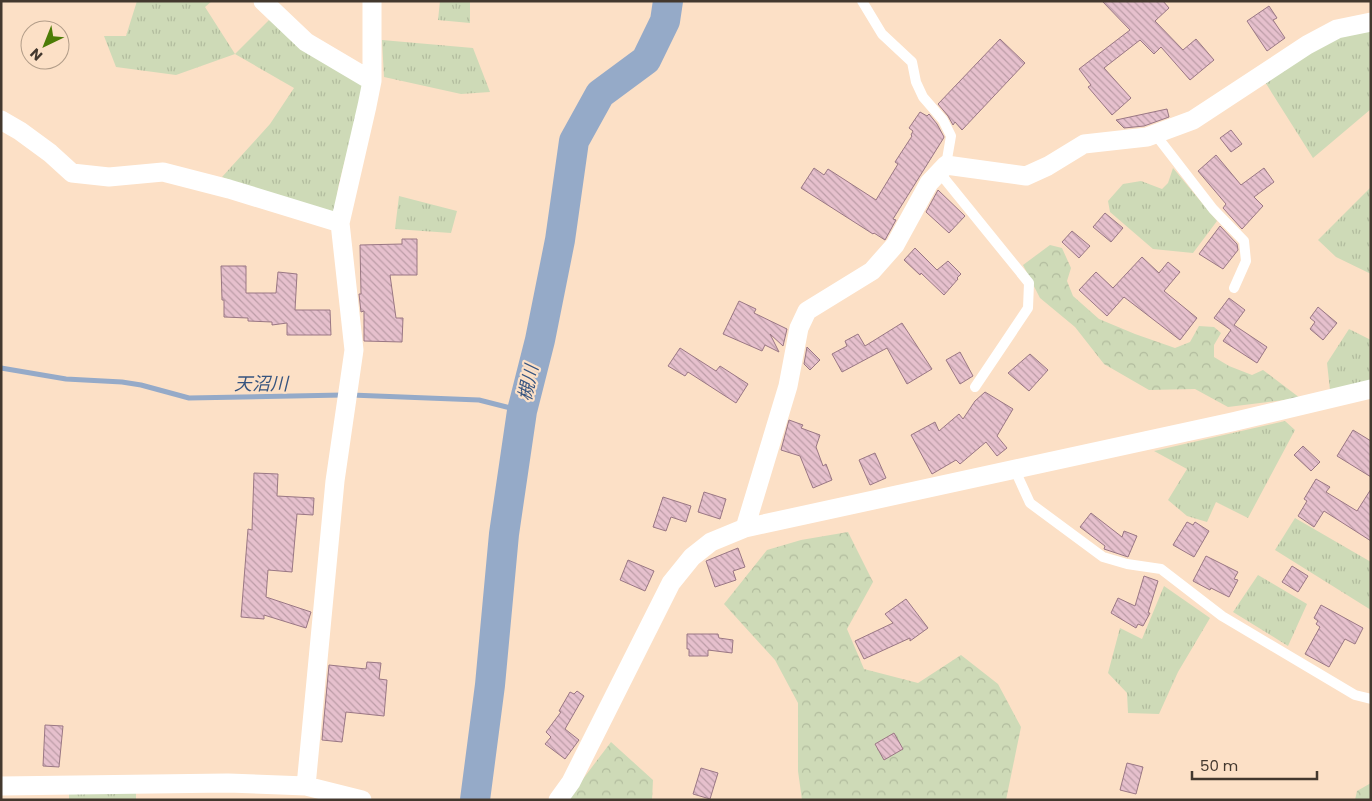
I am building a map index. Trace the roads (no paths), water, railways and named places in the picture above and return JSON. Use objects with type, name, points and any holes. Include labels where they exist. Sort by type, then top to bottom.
[{"type":"street","points":[[263,1],[306,42],[372,81]]},
{"type":"street","points":[[306,786],[335,482],[354,350],[340,223],[372,81],[372,1]]},
{"type":"street","points":[[745,528],[788,386],[799,328],[807,311],[872,271],[895,245],[929,183],[942,168],[1026,176],[1048,166],[1084,144],[1148,137],[1193,120],[1307,45],[1337,29],[1371,22]]},
{"type":"street","points":[[1,120],[20,130],[72,173],[109,176],[163,172],[221,187],[340,223]]},
{"type":"street","points":[[558,800],[571,782],[671,584],[692,558],[711,542],[745,528],[1232,422],[1371,389]]},
{"type":"street","points":[[1,786],[227,791],[306,786],[362,800]]},
{"type":"lane","points":[[862,1],[882,34],[912,62],[916,82],[923,98],[943,120],[951,136],[942,168],[1029,283],[1028,308],[975,387]]},
{"type":"lane","points":[[1155,134],[1213,208],[1244,242],[1246,261],[1234,288]]},
{"type":"lane","points":[[1014,468],[1030,503],[1104,557],[1127,564],[1161,569],[1222,616],[1355,695],[1371,699]]},
{"type":"waterway","name":"槻川","points":[[475,800],[490,685],[504,534],[522,411],[540,340],[560,240],[574,141],[600,94],[646,60],[665,21],[668,1]]},
{"type":"waterway","name":"天沼川","points":[[1,368],[66,379],[141,385],[189,398],[343,395]]},
{"type":"waterway","name":"天沼川","points":[[351,395],[479,400],[522,411]]}]
